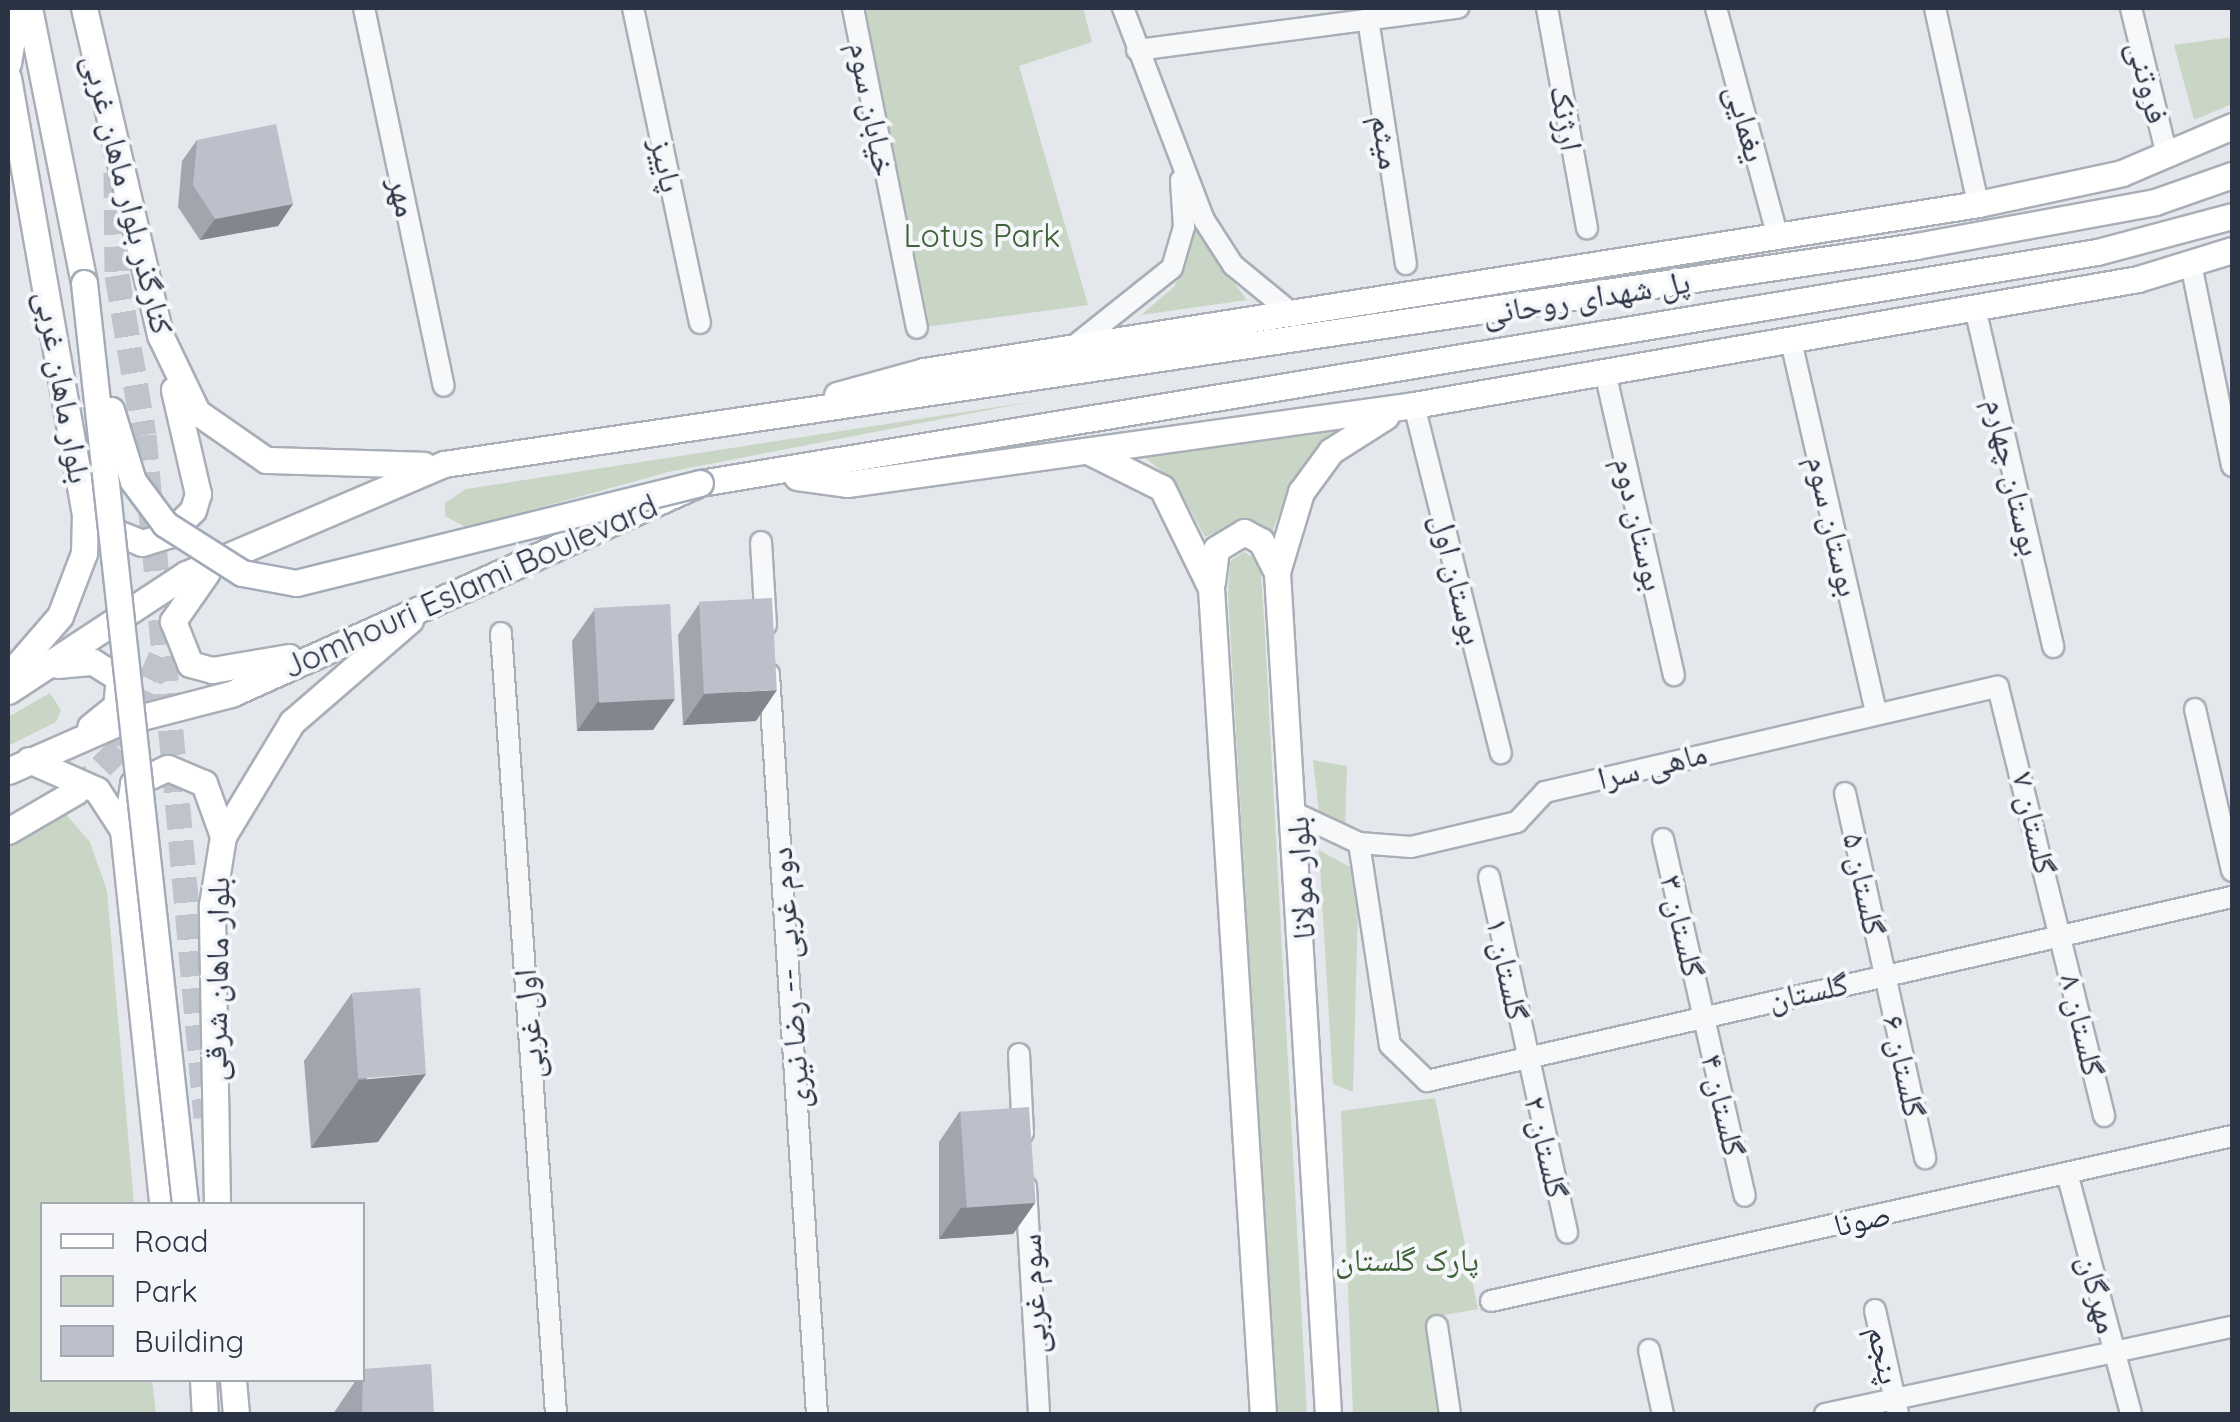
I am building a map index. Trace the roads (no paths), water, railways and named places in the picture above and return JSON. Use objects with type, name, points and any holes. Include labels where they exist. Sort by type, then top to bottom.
[{"type":"main road","points":[[8,63],[18,8]]},
{"type":"main road","name":"بلوار ماهان غربی","points":[[29,8],[84,283]]},
{"type":"main road","name":"کنارگذر بلوار ماهان غربی","points":[[84,8],[160,336],[197,412],[266,460],[444,464]]},
{"type":"main road","name":"بلوار ماهان غربی","points":[[8,78],[78,454],[85,513],[74,585],[42,643],[8,676]]},
{"type":"main road","points":[[8,691],[52,666],[186,574],[284,526],[444,464],[763,415],[924,371],[1295,316],[1978,204],[2167,156],[2232,126]]},
{"type":"main road","name":"پل شهدای روحانی","points":[[763,415],[934,398],[1916,246],[2155,202],[2232,175]]},
{"type":"main road","name":"پل شهدای روحانی","points":[[944,442],[2097,252],[2232,216]]},
{"type":"main road","points":[[777,474],[847,484],[1414,405],[1975,308],[2191,264],[2232,250]]},
{"type":"main road","points":[[84,283],[133,481],[197,552],[242,572],[296,583],[344,578],[550,513],[700,483]]},
{"type":"main road","points":[[84,283],[186,1202]]},
{"type":"main road","points":[[78,454],[98,504],[128,542],[160,540],[193,510],[194,470],[160,336]]},
{"type":"main road","name":"بلوار مولانا","points":[[1328,1414],[1297,814],[1277,572],[1301,492],[1331,451],[1364,424],[1414,405]]},
{"type":"main road","name":"Jomhouri Eslami Boulevard","points":[[18,766],[65,743],[194,708],[700,483],[777,474],[944,442]]},
{"type":"main road","points":[[1079,450],[1119,460],[1162,488],[1212,588]]},
{"type":"main road","points":[[284,526],[192,584],[173,621],[176,646],[190,664],[212,670],[319,652]]},
{"type":"main road","points":[[1263,1414],[1212,588],[1216,549],[1244,532],[1261,541],[1277,572]]},
{"type":"main road","name":"بلوار ماهان شرقی","points":[[216,1202],[212,906],[224,836],[292,722],[435,598]]},
{"type":"main road","points":[[52,666],[94,662],[119,678],[116,706],[65,743]]},
{"type":"main road","name":"بلوار ماهان شرقی","points":[[18,766],[97,790],[128,849],[162,1202]]},
{"type":"main road","points":[[128,849],[125,798],[168,768],[204,783],[224,836]]},
{"type":"main road","points":[[8,830],[75,792]]},
{"type":"main road","points":[[203,1382],[205,1414]]},
{"type":"main road","points":[[233,1382],[236,1414]]},
{"type":"street","name":"مهر","points":[[364,8],[444,386]]},
{"type":"street","name":"پاییز","points":[[633,8],[700,323]]},
{"type":"street","name":"خیابان سوم","points":[[853,8],[917,328]]},
{"type":"street","points":[[1122,8],[1180,168],[1233,264],[1295,316]]},
{"type":"street","points":[[1137,50],[1456,8]]},
{"type":"street","name":"ارژنک","points":[[1547,8],[1587,228]]},
{"type":"street","name":"یغمایی","points":[[1716,8],[1778,238]]},
{"type":"street","points":[[1935,8],[1978,204]]},
{"type":"street","name":"فروتنی","points":[[2131,8],[2167,156]]},
{"type":"street","name":"میثم","points":[[1368,19],[1406,264]]},
{"type":"street","points":[[1070,349],[1172,268],[1184,227],[1180,168]]},
{"type":"street","points":[[2191,264],[2232,466]]},
{"type":"street","name":"بوستان چهارم","points":[[1975,308],[2054,647]]},
{"type":"street","name":"بوستان سوم","points":[[1791,340],[1876,711]]},
{"type":"street","name":"بوستان دوم","points":[[1605,372],[1674,676]]},
{"type":"street","name":"بوستان اول","points":[[1414,405],[1502,753]]},
{"type":"street","name":"دوم غربی -- رضا نیری","points":[[761,542],[817,1414]]},
{"type":"street","name":"اول غربی","points":[[500,634],[556,1414]]},
{"type":"street","name":"ماهی سرا","points":[[1297,814],[1359,843],[1411,847],[1507,826],[1545,792],[1988,685],[2009,711]]},
{"type":"street","points":[[2194,709],[2232,872]]},
{"type":"street","name":"گلستان ۷","points":[[2009,711],[2061,934]]},
{"type":"street","name":"گلستان ۵","points":[[1845,793],[1884,974]]},
{"type":"street","name":"گلستان ۳","points":[[1663,839],[1703,1014]]},
{"type":"street","name":"گلستان","points":[[1359,843],[1394,1055],[1427,1081],[1528,1061],[1703,1014],[2232,897]]},
{"type":"street","name":"گلستان ۱","points":[[1490,877],[1528,1061]]},
{"type":"street","name":"گلستان ۸","points":[[2061,934],[2104,1116]]},
{"type":"street","name":"گلستان ۶","points":[[1884,974],[1925,1158]]},
{"type":"street","name":"گلستان ۴","points":[[1703,1014],[1745,1196]]},
{"type":"street","name":"سوم غربی","points":[[1019,1054],[1039,1414]]},
{"type":"street","name":"گلستان ۲","points":[[1528,1061],[1567,1233]]},
{"type":"street","name":"صونا","points":[[1491,1301],[2232,1136]]},
{"type":"street","name":"مهرگان","points":[[2067,1173],[2130,1414]]},
{"type":"street","name":"پنجم","points":[[1875,1310],[1896,1407]]},
{"type":"street","points":[[1436,1326],[1450,1414]]},
{"type":"street","points":[[1825,1414],[1896,1407],[2114,1352],[2232,1327]]},
{"type":"street","points":[[1649,1350],[1663,1414]]},
{"type":"tunnel","points":[[116,172],[117,275],[144,435],[206,1117]]},
{"type":"tunnel","points":[[75,792],[121,747],[161,656]]},
{"type":"park label","name":"Lotus Park","points":[[982,235]]},
{"type":"park label","name":"پارک گلستان","points":[[1407,1259]]}]
